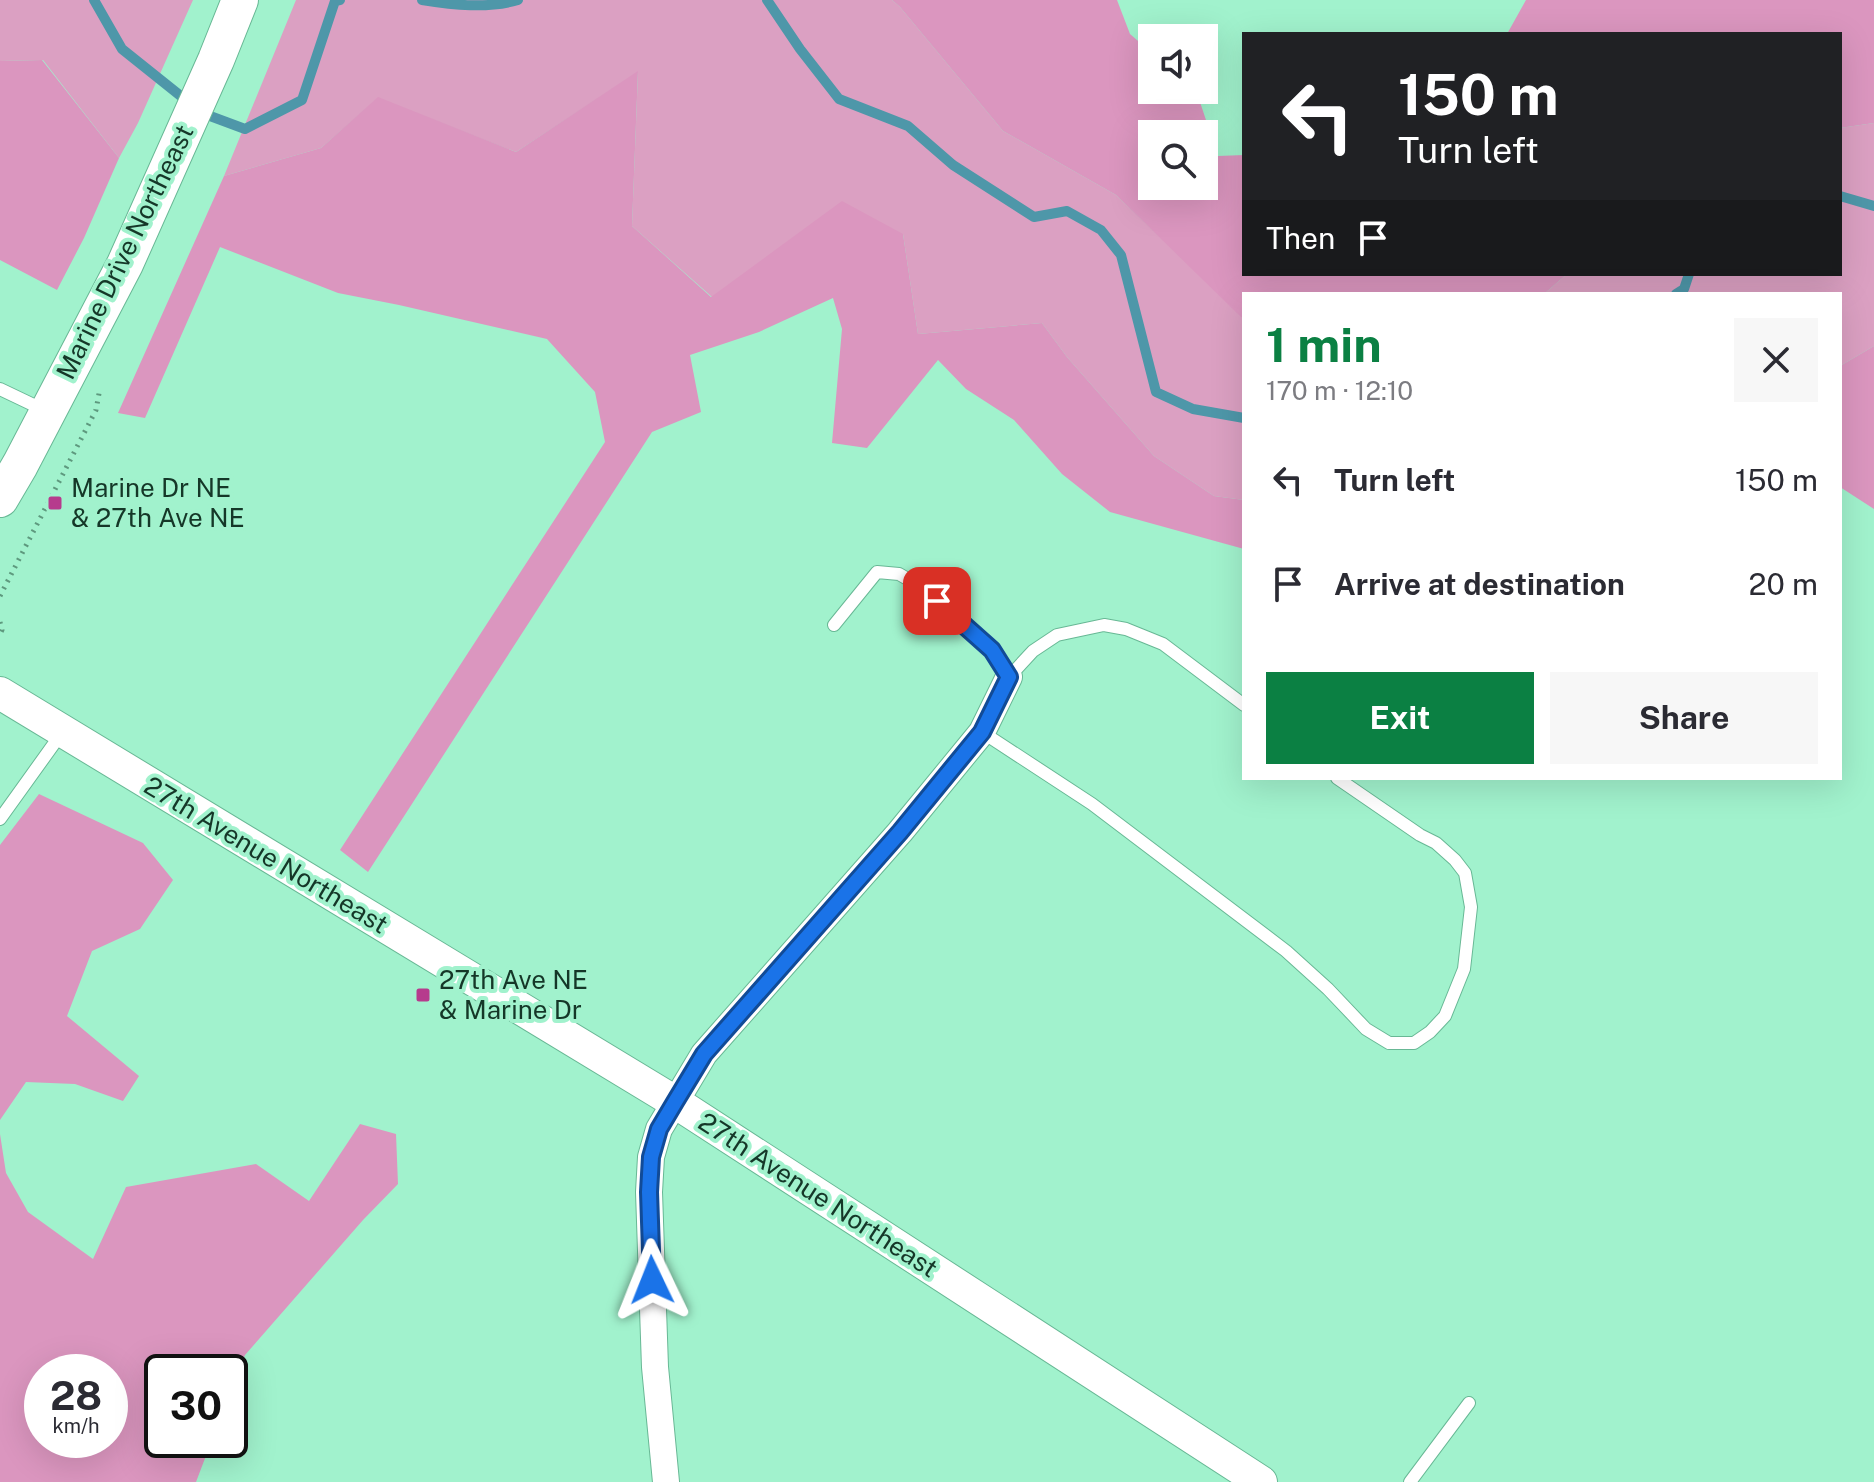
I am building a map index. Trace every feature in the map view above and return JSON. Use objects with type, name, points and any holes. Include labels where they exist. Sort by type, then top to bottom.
[{"type":"main road","name":"Marine Drive Northeast","points":[[0,499],[125,264],[240,0]]},
{"type":"street","points":[[666,1482],[655,1367],[649,1192],[651,1157],[659,1129],[704,1054],[900,832],[982,732],[1009,677]]},
{"type":"street","name":"27th Avenue Northeast","points":[[0,693],[675,1102],[1261,1482]]},
{"type":"lane","points":[[0,389],[48,412]]},
{"type":"lane","points":[[834,625],[877,572],[899,574],[918,585],[992,650],[1009,677],[1033,651],[1057,635],[1104,625],[1126,629],[1163,644],[1242,703]]},
{"type":"lane","points":[[0,819],[63,731]]},
{"type":"lane","points":[[982,732],[1092,804],[1286,951],[1366,1029],[1389,1043],[1414,1043],[1445,1016],[1464,969],[1471,907],[1465,873],[1436,843],[1340,780]]},
{"type":"lane","points":[[1410,1482],[1469,1403]]},
{"type":"path","points":[[0,622],[0,634]]},
{"type":"shaded area","points":[[0,0],[193,0],[119,158],[43,60],[0,61]]},
{"type":"shaded area","points":[[296,0],[892,0],[1003,131],[1116,195],[1242,316],[1242,500],[1214,496],[1154,456],[1067,357],[1042,323],[918,334],[903,234],[712,297],[632,226],[638,72],[516,152],[378,98],[321,148],[224,176]]},
{"type":"shaded area","points":[[892,0],[1117,0],[1130,34],[1138,41],[1138,104],[1201,104],[1206,120],[1138,120],[1138,200],[1218,200],[1218,156],[1242,155],[1242,276],[1565,276],[1546,292],[1242,292],[1242,317],[1116,195],[1003,131]]},
{"type":"shaded area","points":[[1526,0],[1874,0],[1874,123],[1842,128],[1842,32],[1508,32]]},
{"type":"shaded area","points":[[42,60],[119,158],[57,290],[0,260],[0,61]]},
{"type":"shaded area","points":[[638,71],[632,226],[711,297],[842,201],[903,234],[918,334],[1042,323],[1067,357],[1154,456],[1214,496],[1242,500],[1242,548],[1110,512],[1062,474],[1014,420],[966,389],[938,360],[867,448],[832,443],[842,329],[833,298],[759,332],[690,355],[701,412],[652,432],[368,872],[340,850],[605,442],[595,392],[547,339],[338,293],[220,247],[145,418],[118,413],[224,176],[321,148],[378,97],[516,152]]},
{"type":"shaded area","points":[[1874,123],[1874,346],[1842,365],[1842,292],[1546,292],[1565,276],[1842,276],[1842,128]]},
{"type":"shaded area","points":[[1874,346],[1874,509],[1842,488],[1842,365]]},
{"type":"shaded area","points":[[39,794],[143,843],[173,880],[140,929],[92,951],[67,1016],[139,1076],[123,1101],[75,1084],[26,1082],[0,1120],[0,845]]},
{"type":"shaded area","points":[[360,1124],[396,1134],[398,1184],[246,1354],[144,1354],[144,1458],[205,1458],[196,1482],[0,1482],[0,1134],[6,1173],[28,1212],[93,1259],[126,1187],[256,1164],[309,1201]]},
{"type":"waterway","points":[[94,0],[122,49],[202,113],[245,129],[302,100],[335,1],[340,0]]},
{"type":"waterway","points":[[422,0],[458,5],[518,0]]},
{"type":"waterway","points":[[767,0],[839,99],[908,126],[953,165],[1034,217],[1067,211],[1101,230],[1121,255],[1156,392],[1193,409],[1242,418]]},
{"type":"waterway","points":[[1842,197],[1874,206]]},
{"type":"waterway","points":[[1679,292],[1684,289],[1688,276]]},
{"type":"place","name":"Marine Dr NE & 27th Ave NE","points":[[55,503]]},
{"type":"place","name":"27th Ave NE & Marine Dr","points":[[423,995]]},
{"type":"route","points":[[652,1280],[649,1192],[651,1157],[659,1129],[704,1054],[900,832],[982,732],[1009,677],[992,650],[937,601]]}]
